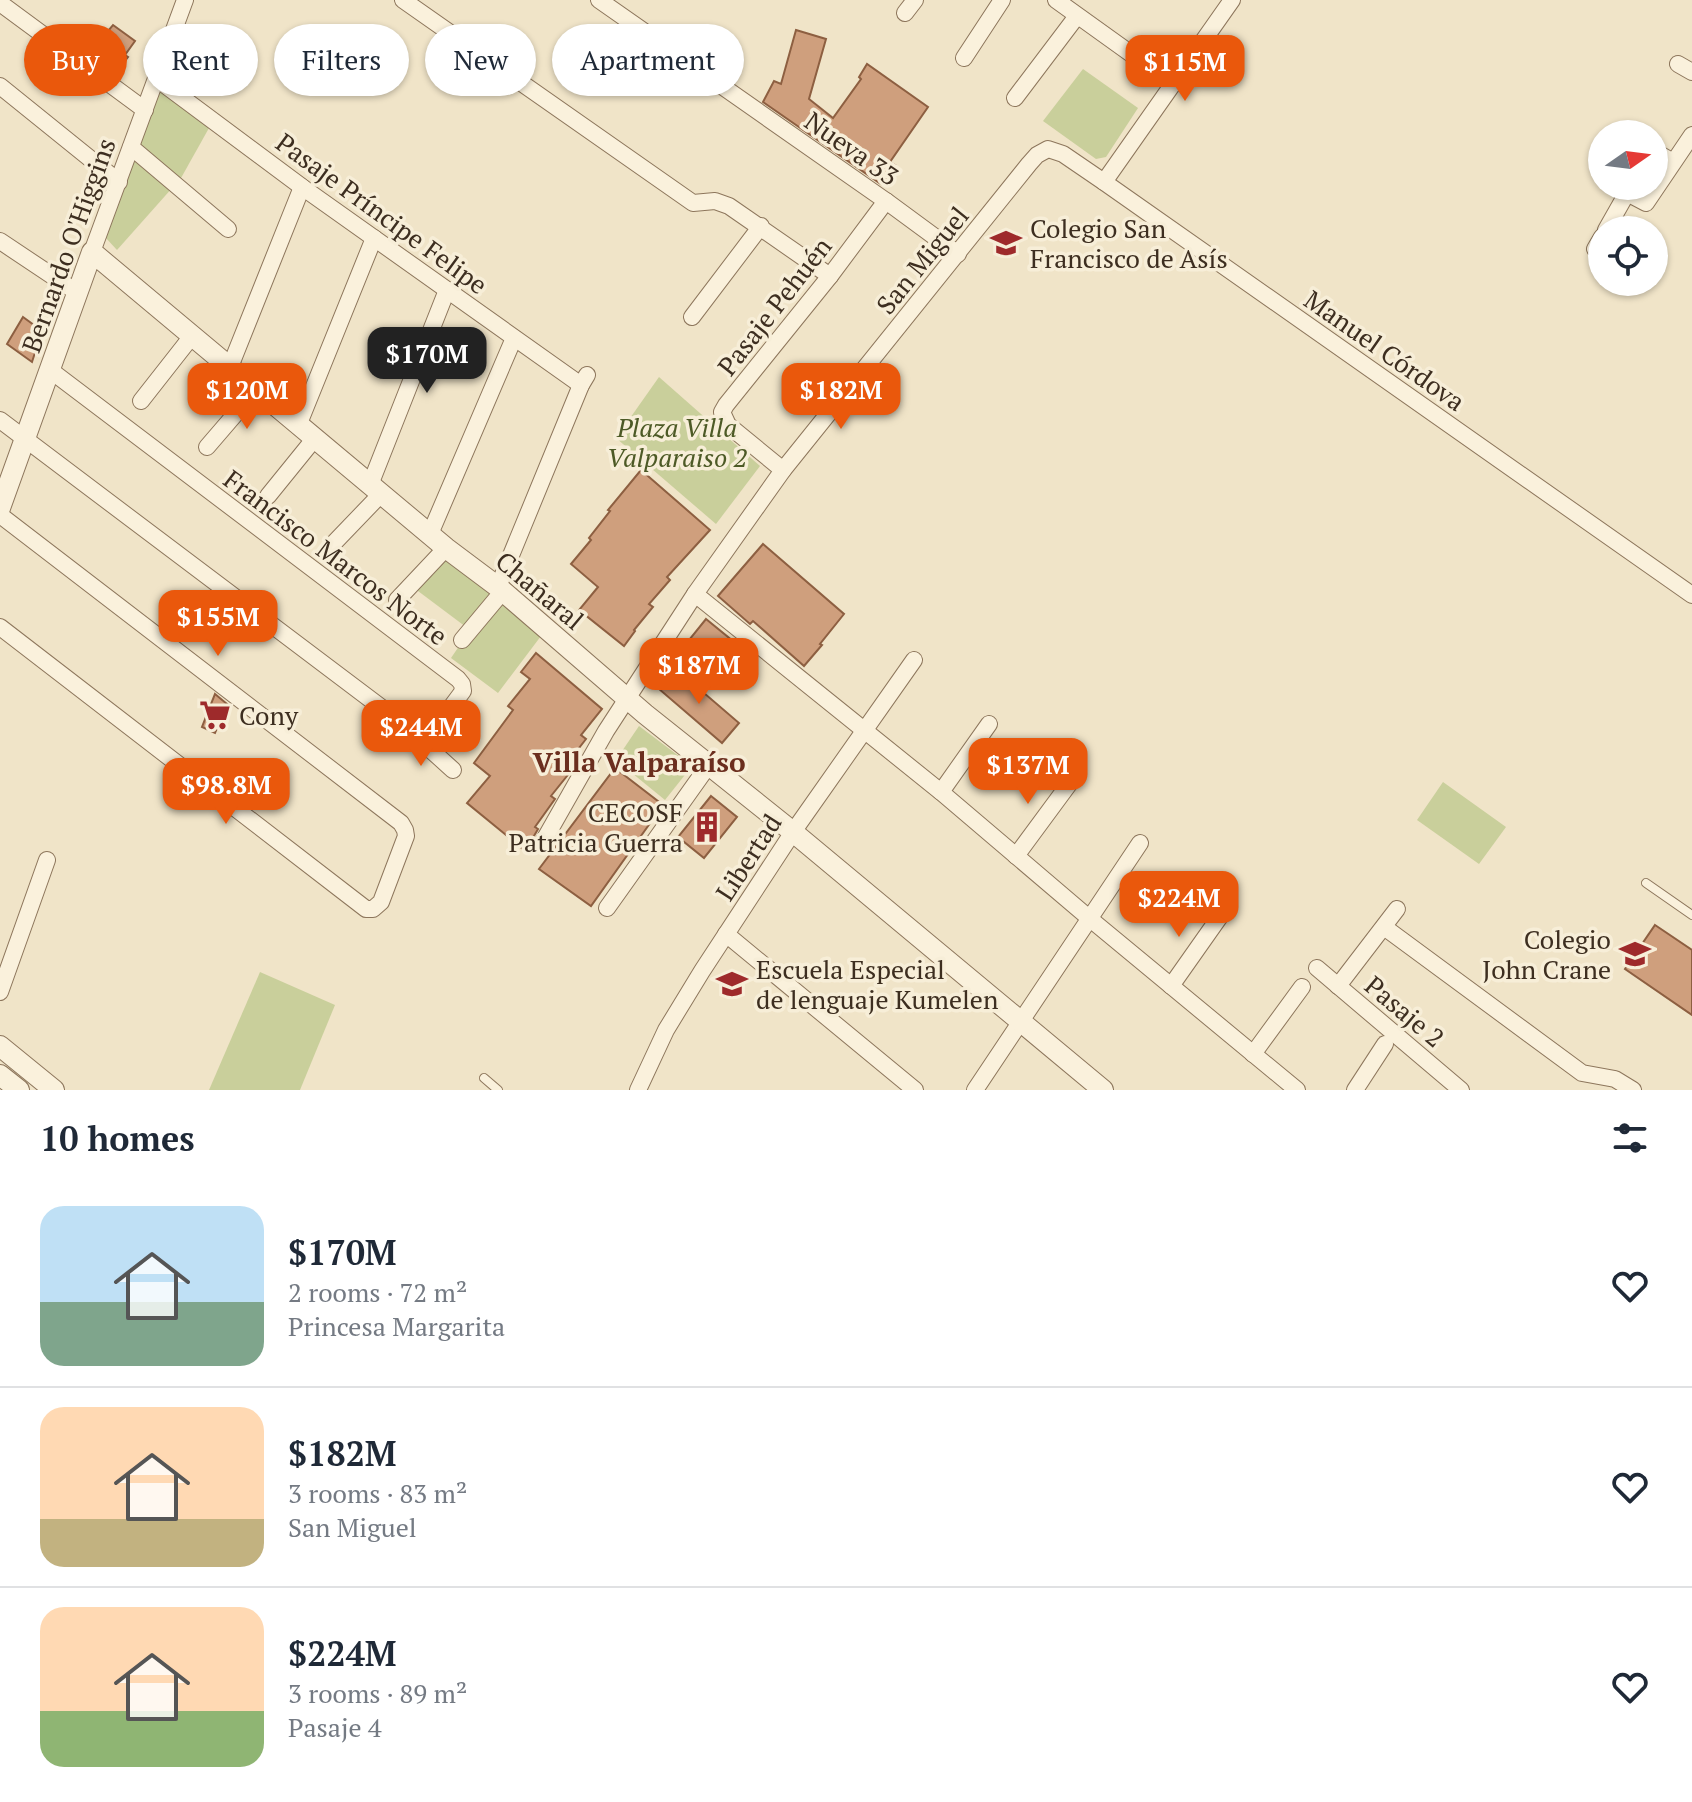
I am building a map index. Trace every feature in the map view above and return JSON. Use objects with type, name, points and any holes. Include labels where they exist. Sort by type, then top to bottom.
[{"type":"street","name":"Bernardo O'Higgins","points":[[176,24],[185,0]]},
{"type":"street","points":[[403,0],[693,203],[715,201],[729,206],[830,276]]},
{"type":"street","name":"Nueva 33","points":[[599,0],[958,254]]},
{"type":"street","points":[[964,58],[1002,0]]},
{"type":"street","points":[[1056,0],[1173,84]]},
{"type":"street","points":[[1104,182],[1232,0]]},
{"type":"street","points":[[0,3],[145,110]]},
{"type":"street","points":[[1015,98],[1077,16]]},
{"type":"street","points":[[3,94],[119,182]]},
{"type":"street","name":"Bernardo O'Higgins","points":[[0,508],[150,96]]},
{"type":"street","name":"Pasaje Príncipe Felipe","points":[[180,96],[514,338],[584,380],[500,589]]},
{"type":"street","points":[[1614,216],[1627,193],[1646,203],[1692,135]]},
{"type":"street","points":[[131,147],[228,229]]},
{"type":"street","name":"Manuel Córdova","points":[[1048,149],[1063,154],[1104,182],[1692,595]]},
{"type":"street","name":"San Miguel","points":[[543,842],[606,731],[695,594],[783,470],[1029,164],[1048,149]]},
{"type":"street","points":[[1668,159],[1673,162]]},
{"type":"street","points":[[230,367],[302,187]]},
{"type":"street","name":"Pasaje Pehuén","points":[[783,470],[728,425],[722,412],[886,201]]},
{"type":"street","points":[[692,317],[761,226]]},
{"type":"street","points":[[268,496],[306,432],[374,238]]},
{"type":"street","points":[[0,241],[78,293]]},
{"type":"street","name":"Chañaral","points":[[92,252],[446,548],[500,589],[708,766],[793,832],[1103,1090]]},
{"type":"street","points":[[332,545],[376,490],[447,290]]},
{"type":"street","points":[[141,401],[192,336]]},
{"type":"street","points":[[430,534],[514,338]]},
{"type":"street","name":"Francisco Marcos Norte","points":[[50,370],[458,679],[463,691],[425,738]]},
{"type":"street","points":[[207,447],[256,390]]},
{"type":"street","points":[[0,420],[425,738],[432,751],[453,770]]},
{"type":"street","points":[[0,515],[401,823],[405,830],[403,845],[381,902],[373,909],[366,909],[0,627]]},
{"type":"street","points":[[397,600],[446,548]]},
{"type":"street","points":[[462,640],[500,589]]},
{"type":"street","points":[[695,594],[941,792],[1297,1090]]},
{"type":"street","name":"Libertad","points":[[642,1088],[666,1030],[726,934],[793,832],[914,660]]},
{"type":"street","points":[[941,792],[989,724]]},
{"type":"street","points":[[607,908],[708,766]]},
{"type":"street","points":[[1016,856],[1072,780]]},
{"type":"street","points":[[975,1090],[1140,843]]},
{"type":"street","points":[[0,992],[47,860]]},
{"type":"street","points":[[1338,986],[1397,909]]},
{"type":"street","points":[[1171,986],[1221,915]]},
{"type":"street","points":[[1384,927],[1582,1073],[1615,1079],[1633,1090]]},
{"type":"street","points":[[726,934],[915,1090]]},
{"type":"street","name":"Pasaje 2","points":[[1317,968],[1461,1090]]},
{"type":"street","points":[[1253,1054],[1302,987]]},
{"type":"street","points":[[1355,1090],[1385,1044]]},
{"type":"street","points":[[0,1046],[54,1090]]},
{"type":"street","points":[[0,1075],[19,1090]]},
{"type":"lane","points":[[1646,883],[1692,915]]},
{"type":"lane","points":[[484,1078],[498,1090]]},
{"type":"green space","points":[[1083,69],[1138,108],[1106,157],[1096,159],[1043,121]]},
{"type":"green space","points":[[158,96],[171,96],[209,128],[181,178],[117,250],[105,237]]},
{"type":"green space","name":"Plaza Villa Valparaiso 2","points":[[659,377],[760,466],[716,524],[616,438]]},
{"type":"green space","points":[[445,555],[541,636],[498,693],[451,658],[470,630],[414,588]]},
{"type":"green space","points":[[639,726],[692,766],[665,800],[616,760]]},
{"type":"green space","points":[[1443,782],[1506,827],[1479,864],[1417,820]]},
{"type":"green space","points":[[260,972],[335,1005],[300,1090],[209,1090]]},
{"type":"building","points":[[796,30],[826,39],[809,99],[833,118],[861,79],[859,77],[867,64],[928,107],[890,162],[895,165],[881,184],[763,102],[774,81],[781,84]]},
{"type":"building","points":[[127,35],[135,41],[127,52]]},
{"type":"building","points":[[23,317],[42,331],[32,362],[7,344]]},
{"type":"building","points":[[641,470],[710,530],[667,577],[670,580],[649,604],[653,607],[624,646],[579,610],[598,587],[571,564],[591,540],[589,538],[608,510]]},
{"type":"building","points":[[763,544],[844,614],[804,666],[753,621],[750,624],[718,596]]},
{"type":"building","points":[[706,619],[739,646],[722,667],[689,640]]},
{"type":"building","points":[[536,653],[602,709],[581,735],[586,739],[565,766],[571,771],[551,796],[555,799],[523,849],[467,803],[490,776],[474,763],[513,710],[508,706],[530,679],[521,672]]},
{"type":"building","points":[[676,669],[739,723],[722,743],[659,689]]},
{"type":"building","name":"Cony","points":[[215,694],[227,704],[215,733],[202,727]]},
{"type":"building","points":[[615,768],[663,805],[591,906],[539,869]]},
{"type":"building","name":"CECOSF Patricia Guerra","points":[[711,796],[737,817],[704,858],[678,837]]},
{"type":"building","points":[[1655,925],[1692,950],[1692,1015],[1625,969]]},
{"type":"place","name":"Colegio San Francisco de Asís","points":[[1006,243]]},
{"type":"place","name":"Cony","points":[[215,715]]},
{"type":"place","name":"CECOSF Patricia Guerra","points":[[707,827]]},
{"type":"place","name":"Colegio John Crane","points":[[1635,954]]},
{"type":"place","name":"Escuela Especial de lenguaje Kumelen","points":[[732,984]]},
{"type":"district","name":"Villa Valparaíso","points":[[639,761]]}]
